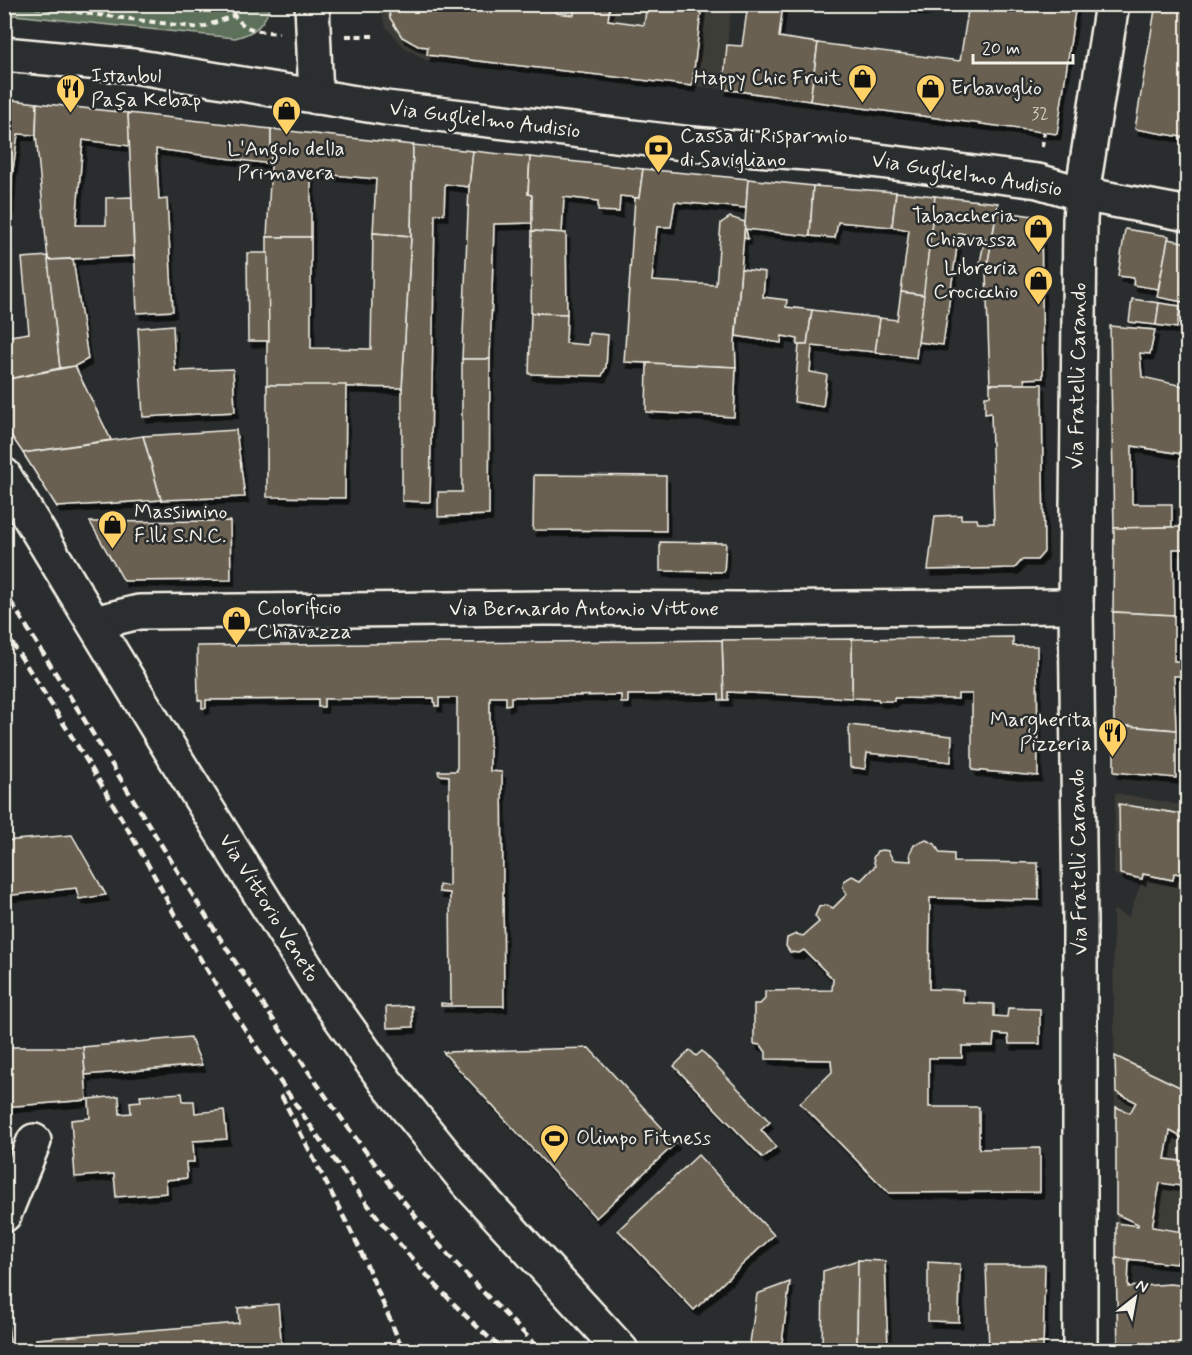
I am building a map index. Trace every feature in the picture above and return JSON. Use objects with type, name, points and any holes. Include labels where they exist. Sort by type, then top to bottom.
[{"type":"street","points":[[312,4],[316,97]]},
{"type":"street","name":"Via Fratelli Carando","points":[[1080,1350],[1080,922],[1076,606],[1082,194],[1112,4]]},
{"type":"street","name":"Via Guglielmo Audisio","points":[[4,54],[133,66],[386,108],[692,144],[831,154],[1038,181],[1082,194],[1188,214]]},
{"type":"street","name":"Via Vittorio Veneto","points":[[4,475],[317,985],[375,1066],[467,1182],[621,1350]]},
{"type":"street","name":"Via Bernardo Antonio Vittone","points":[[94,622],[139,612],[1076,606]]},
{"type":"street","points":[[4,1215],[34,1141]]},
{"type":"street","name":"Via Vittorio Veneto","points":[[580,1307],[647,1350]]},
{"type":"path","points":[[14,4],[200,28],[233,16],[238,4]]},
{"type":"path","points":[[1042,148],[1044,132]]},
{"type":"shaded area","points":[[379,5],[731,5],[723,89],[426,60],[404,47],[386,27]]},
{"type":"shaded area","points":[[1115,793],[1187,806],[1188,1210],[1177,1264],[1116,1258],[1113,910],[1128,917],[1141,884],[1114,874]]},
{"type":"green space","points":[[5,4],[271,5],[258,27],[248,34],[235,38],[5,14]]},
{"type":"building","points":[[380,4],[494,4],[518,8],[518,4],[557,4],[556,13],[574,15],[574,5],[596,8],[596,4],[603,4],[610,5],[608,20],[644,25],[647,4],[702,4],[692,86],[427,55],[428,47],[418,46],[402,37],[390,18],[388,5]]},
{"type":"building","points":[[748,4],[783,4],[779,37],[818,43],[810,101],[723,89],[727,45],[742,46]]},
{"type":"building","points":[[887,4],[927,4],[926,10]]},
{"type":"building","points":[[969,4],[1076,4],[1057,134],[810,101],[818,43],[960,61]]},
{"type":"building","points":[[1156,4],[1188,4],[1188,138],[1135,129]]},
{"type":"building","points":[[4,99],[37,103],[36,135],[18,134],[12,177],[8,244],[4,244]]},
{"type":"building","points":[[37,103],[128,113],[130,146],[83,140],[76,225],[106,225],[106,198],[132,197],[134,256],[48,260],[36,135]]},
{"type":"building","points":[[128,113],[271,129],[271,164],[156,149],[159,200],[167,199],[173,311],[137,313]]},
{"type":"building","points":[[271,129],[413,145],[411,236],[373,233],[376,179],[311,173],[311,237],[267,237]]},
{"type":"building","points":[[413,145],[473,151],[469,187],[445,184],[444,214],[435,214],[430,502],[402,501],[402,388],[411,236]]},
{"type":"building","points":[[473,151],[530,157],[528,194],[532,195],[532,223],[494,224],[490,359],[462,359],[469,187]]},
{"type":"building","points":[[530,157],[643,169],[639,198],[620,196],[619,212],[598,211],[598,201],[564,197],[562,233],[532,231],[532,195],[528,194]]},
{"type":"building","points":[[643,169],[748,179],[746,208],[675,202],[671,227],[657,227],[652,281],[716,285],[721,223],[730,217],[745,222],[735,342],[736,367],[624,362],[635,198],[639,198]]},
{"type":"building","points":[[748,179],[813,186],[810,236],[746,229],[748,239],[744,238]]},
{"type":"building","points":[[813,186],[896,192],[892,227],[838,222],[835,238],[810,236]]},
{"type":"building","points":[[896,192],[935,196],[924,295],[901,292],[909,230],[892,227]]},
{"type":"building","points":[[935,196],[998,203],[988,263],[980,262],[985,238],[959,233],[943,345],[918,342]]},
{"type":"building","points":[[997,211],[1041,217],[1043,378],[1024,379],[1025,384],[990,384],[986,273]]},
{"type":"building","points":[[1125,229],[1169,236],[1158,289],[1133,285],[1134,278],[1118,276]]},
{"type":"building","points":[[532,231],[566,233],[567,314],[531,313]]},
{"type":"building","points":[[373,233],[411,236],[402,388],[267,385],[267,237],[311,237],[311,348],[371,349]]},
{"type":"building","points":[[1168,239],[1188,243],[1188,303],[1157,297]]},
{"type":"building","points":[[247,253],[268,253],[269,341],[248,341]]},
{"type":"building","points":[[48,256],[60,368],[4,380],[4,337],[29,333],[22,258]]},
{"type":"building","points":[[73,259],[88,359],[75,366],[60,368],[48,260]]},
{"type":"building","points":[[741,269],[765,272],[763,297],[787,300],[786,307],[812,310],[807,345],[797,345],[798,339],[782,336],[781,343],[736,336]]},
{"type":"building","points":[[901,292],[924,295],[916,358],[875,352],[880,318],[897,320]]},
{"type":"building","points":[[1132,299],[1159,303],[1156,325],[1129,322]]},
{"type":"building","points":[[1159,303],[1180,306],[1177,328],[1156,325]]},
{"type":"building","points":[[812,310],[880,318],[875,352],[812,346],[810,372],[827,375],[823,407],[794,402],[799,345],[807,345]]},
{"type":"building","points":[[531,313],[567,314],[566,343],[588,345],[589,333],[608,335],[606,367],[602,376],[529,374]]},
{"type":"building","points":[[173,325],[175,371],[233,369],[235,412],[143,417],[138,328]]},
{"type":"building","points":[[1110,326],[1155,330],[1150,354],[1140,353],[1142,377],[1188,387],[1188,455],[1132,446],[1132,504],[1172,504],[1172,527],[1114,528]]},
{"type":"building","points":[[462,359],[490,359],[489,515],[438,517],[438,492],[462,492]]},
{"type":"building","points":[[647,363],[736,367],[734,417],[646,412]]},
{"type":"building","points":[[75,366],[111,440],[23,453],[4,425],[4,380]]},
{"type":"building","points":[[990,384],[1042,384],[1044,552],[1037,560],[1022,560],[1015,568],[928,570],[935,516],[961,515],[961,519],[977,519],[978,523],[994,523],[991,413],[985,414],[985,396],[990,396]]},
{"type":"building","points":[[267,385],[346,385],[345,498],[267,497]]},
{"type":"building","points":[[236,430],[245,497],[161,500],[143,436]]},
{"type":"building","points":[[143,436],[161,500],[57,507],[23,453]]},
{"type":"building","points":[[534,475],[666,476],[666,531],[533,530]]},
{"type":"building","points":[[230,521],[231,580],[124,581],[90,522]]},
{"type":"building","points":[[1188,527],[1188,549],[1173,549],[1174,615],[1113,612],[1114,528]]},
{"type":"building","points":[[660,542],[726,543],[724,572],[660,571]]},
{"type":"building","points":[[1113,612],[1174,615],[1174,661],[1181,661],[1181,676],[1174,676],[1176,730],[1114,725]]},
{"type":"building","points":[[1013,637],[1013,646],[1037,646],[1038,776],[972,770],[972,694],[958,694],[958,699],[894,698],[894,701],[879,701],[878,699],[852,698],[852,639]]},
{"type":"building","points":[[852,639],[852,698],[728,692],[728,700],[724,700],[722,640]]},
{"type":"building","points":[[722,640],[724,700],[719,700],[719,694],[628,695],[628,703],[621,703],[621,695],[511,697],[511,704],[506,705],[506,697],[490,697],[490,771],[502,772],[504,1006],[441,1006],[441,1003],[451,1004],[450,893],[439,892],[439,885],[449,886],[449,776],[439,775],[438,771],[457,771],[457,698],[439,698],[439,706],[435,706],[434,698],[324,699],[324,707],[318,707],[318,699],[206,700],[206,708],[202,708],[202,701],[198,700],[197,646]]},
{"type":"building","points":[[849,725],[952,736],[951,762],[867,753],[865,769],[850,767]]},
{"type":"building","points":[[1114,725],[1176,730],[1176,778],[1114,772]]},
{"type":"building","points":[[1119,804],[1188,815],[1188,875],[1174,873],[1173,880],[1143,874],[1142,879],[1120,874]]},
{"type":"building","points":[[72,835],[106,895],[79,899],[76,888],[4,896],[4,841]]},
{"type":"building","points":[[926,840],[935,844],[940,853],[954,854],[954,862],[1038,863],[1039,900],[930,898],[929,989],[963,990],[963,1003],[994,1004],[994,1016],[1007,1017],[1008,1008],[1040,1009],[1040,1044],[1009,1044],[1008,1035],[994,1034],[993,1046],[962,1046],[962,1058],[929,1058],[929,1107],[979,1107],[979,1149],[1040,1148],[1040,1192],[889,1193],[800,1103],[832,1072],[831,1060],[766,1059],[766,1052],[761,1045],[754,1044],[754,1004],[760,1004],[765,999],[765,991],[832,990],[833,979],[804,950],[799,953],[790,952],[786,946],[787,938],[796,934],[803,936],[819,922],[815,916],[819,907],[827,905],[833,908],[847,894],[843,887],[844,881],[852,876],[861,880],[875,866],[873,858],[877,851],[888,851],[893,860],[911,861],[910,853],[914,845]]},
{"type":"building","points":[[412,1006],[413,1027],[387,1028],[386,1007]]},
{"type":"building","points":[[190,1037],[202,1065],[85,1075],[83,1047]]},
{"type":"building","points":[[4,1047],[83,1047],[87,1100],[4,1107]]},
{"type":"building","points":[[589,1048],[676,1143],[596,1218],[443,1052]]},
{"type":"building","points":[[690,1050],[696,1056],[702,1051],[770,1122],[761,1130],[776,1147],[763,1158],[674,1066]]},
{"type":"building","points":[[1115,1056],[1188,1093],[1188,1144],[1185,1139],[1170,1131],[1165,1159],[1188,1162],[1188,1187],[1160,1183],[1152,1227],[1183,1232],[1177,1264],[1116,1258],[1116,1223],[1138,1226],[1138,1224],[1116,1214],[1116,1107],[1130,1113],[1136,1102],[1116,1092]]},
{"type":"building","points":[[182,1093],[183,1101],[194,1101],[195,1113],[224,1110],[227,1139],[193,1141],[194,1162],[186,1162],[187,1178],[166,1180],[167,1193],[116,1197],[114,1174],[75,1177],[71,1120],[90,1118],[89,1099],[119,1096],[120,1114],[131,1113],[130,1102],[141,1101],[140,1096]]},
{"type":"building","points":[[698,1155],[774,1235],[694,1310],[618,1230]]},
{"type":"building","points":[[1181,1245],[1188,1246],[1188,1265],[1177,1264]]},
{"type":"building","points":[[1116,1258],[1129,1259],[1128,1287],[1170,1284],[1188,1286],[1188,1350],[1118,1350]]},
{"type":"building","points":[[858,1260],[857,1350],[822,1350],[823,1271]]},
{"type":"building","points":[[858,1260],[885,1261],[888,1350],[857,1350]]},
{"type":"building","points":[[928,1262],[960,1264],[959,1322],[928,1321]]},
{"type":"building","points":[[986,1265],[1045,1265],[1043,1350],[989,1350]]},
{"type":"building","points":[[790,1282],[781,1350],[749,1350],[757,1294]]},
{"type":"building","points":[[278,1304],[282,1350],[37,1350],[36,1339],[239,1323],[238,1308]]},
{"type":"building","points":[[4,1325],[8,1325],[11,1350],[4,1350]]},
{"type":"railway","points":[[4,591],[202,910],[305,1067],[359,1143],[431,1235],[541,1350]]},
{"type":"railway","points":[[4,631],[101,785],[206,967],[251,1039],[321,1142],[368,1205],[419,1266],[503,1350]]},
{"type":"railway","points":[[281,1095],[358,1245],[403,1350]]},
{"type":"place","name":"Happy Chic Fruit","points":[[862,104]]},
{"type":"place","name":"Istanbul Paşa Kebap","points":[[70,114]]},
{"type":"place","name":"Erbavoglio","points":[[930,114]]},
{"type":"place","name":"L'Angolo della Primavera","points":[[286,136]]},
{"type":"place","name":"Cassa di Risparmio di Savigliano","points":[[659,174]]},
{"type":"place","name":"Tabaccheria Chiavassa","points":[[1038,254]]},
{"type":"place","name":"Libreria Crocicchio","points":[[1039,306]]},
{"type":"place","name":"Massimino F.lli S.N.C.","points":[[113,550]]},
{"type":"place","name":"Colorificio Chiavazza","points":[[236,646]]},
{"type":"place","name":"Margherita Pizzeria","points":[[1113,758]]},
{"type":"place","name":"Olimpo Fitness","points":[[555,1164]]}]
